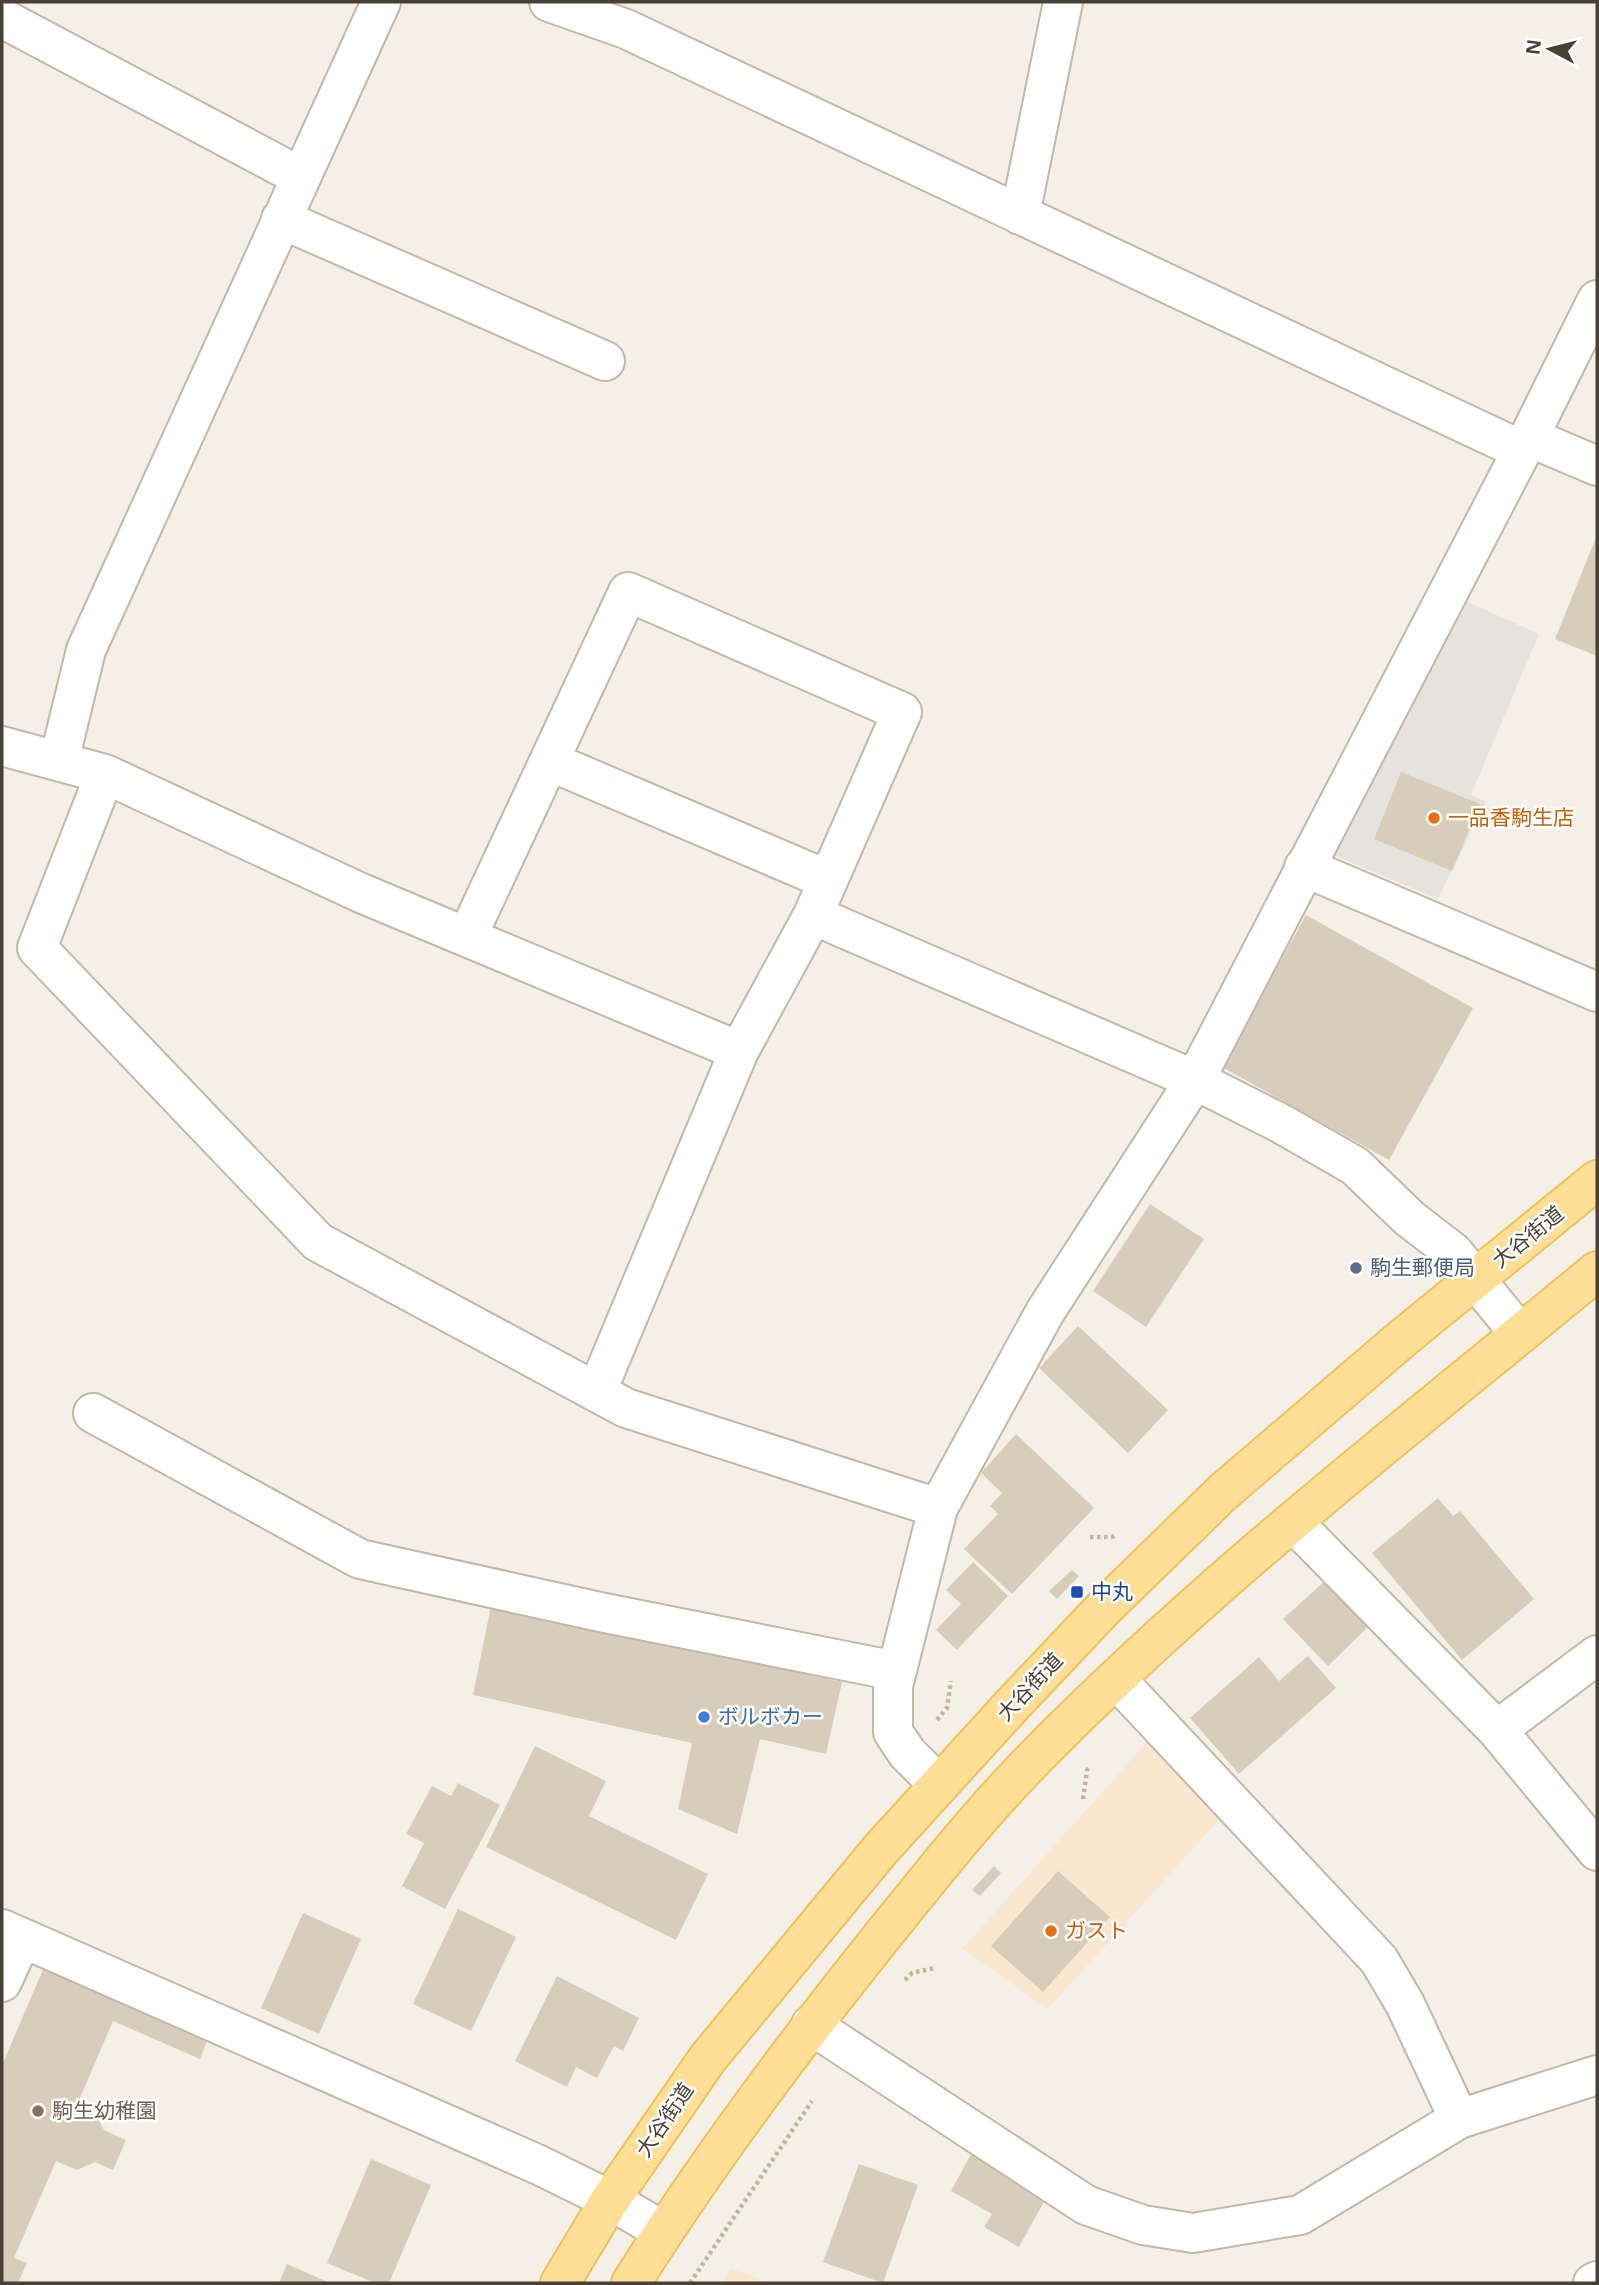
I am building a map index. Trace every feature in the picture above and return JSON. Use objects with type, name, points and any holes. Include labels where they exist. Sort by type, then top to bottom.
[{"type":"main road","name":"大谷街道","points":[[559,2283],[610,2200],[708,2058],[839,1898],[939,1785],[1103,1609],[1222,1493],[1404,1338],[1597,1180]]},
{"type":"main road","points":[[631,2283],[663,2231],[811,2025],[958,1842],[1026,1768],[1116,1679],[1217,1586],[1597,1271]]},
{"type":"street","points":[[59,761],[86,650],[381,2]]},
{"type":"street","points":[[1020,215],[1063,2]]},
{"type":"street","points":[[561,4],[626,29],[1020,215],[1525,444],[1597,466]]},
{"type":"street","points":[[2,18],[301,177]]},
{"type":"street","points":[[281,219],[605,360]]},
{"type":"street","points":[[939,1785],[907,1753],[892,1732],[896,1671],[938,1508],[1045,1312],[1195,1080],[1597,300]]},
{"type":"street","points":[[467,937],[628,592],[902,712],[813,915],[739,1051],[597,1391]]},
{"type":"street","points":[[2,746],[105,774],[360,893],[739,1051]]},
{"type":"street","points":[[549,761],[828,880]]},
{"type":"street","points":[[105,774],[37,948],[318,1242],[626,1408],[938,1508]]},
{"type":"street","points":[[1304,867],[1597,992]]},
{"type":"street","points":[[813,915],[1195,1080],[1280,1123],[1354,1166],[1409,1218],[1453,1252],[1520,1334]]},
{"type":"street","points":[[93,1413],[360,1559],[600,1612],[896,1671]]},
{"type":"street","points":[[1293,1522],[1497,1730],[1597,1850]]},
{"type":"street","points":[[1497,1730],[1597,1655]]},
{"type":"street","points":[[1116,1679],[1379,1960],[1405,2004],[1459,2119]]},
{"type":"street","points":[[2,1982],[12,1934],[538,2165],[610,2200],[663,2231]]},
{"type":"street","points":[[811,2025],[1086,2205],[1143,2225],[1193,2233],[1300,2215],[1459,2119],[1597,2075]]},
{"type":"path","points":[[947,1708],[951,1681]]},
{"type":"path","points":[[1083,1799],[1087,1770],[1094,1762]]},
{"type":"path","points":[[903,1982],[912,1973],[934,1968]]},
{"type":"path","points":[[690,2283],[819,2091]]},
{"type":"shaded area","points":[[1459,598],[1539,634],[1471,795],[1486,802],[1438,899],[1331,854]]},
{"type":"shaded area","points":[[1155,1733],[1227,1811],[1048,2009],[962,1949]]},
{"type":"shaded area","points":[[731,2268],[770,2283],[722,2283]]},
{"type":"building","points":[[1597,535],[1597,656],[1555,639]]},
{"type":"building","points":[[1401,772],[1480,804],[1452,871],[1374,839]]},
{"type":"building","points":[[1306,915],[1473,1008],[1389,1160],[1222,1067]]},
{"type":"building","points":[[1150,1204],[1204,1239],[1146,1327],[1093,1291]]},
{"type":"building","points":[[1078,1326],[1168,1410],[1128,1453],[1039,1368]]},
{"type":"building","points":[[1016,1434],[1094,1508],[1012,1594],[964,1549],[998,1514],[990,1506],[1002,1493],[981,1473]]},
{"type":"building","points":[[1438,1498],[1453,1516],[1460,1511],[1534,1599],[1462,1660],[1372,1553]]},
{"type":"building","points":[[973,1562],[1008,1596],[957,1650],[936,1630],[961,1604],[946,1590]]},
{"type":"building","points":[[1072,1570],[1079,1576],[1057,1599],[1049,1591]]},
{"type":"building","points":[[1328,1578],[1371,1624],[1328,1666],[1283,1619]]},
{"type":"building","name":"ボルボカー","points":[[491,1606],[842,1682],[826,1754],[760,1739],[737,1834],[678,1809],[692,1743],[473,1695]]},
{"type":"building","points":[[1308,1656],[1336,1688],[1239,1774],[1190,1718],[1259,1657],[1279,1681]]},
{"type":"building","points":[[535,1746],[606,1781],[589,1816],[708,1874],[676,1940],[486,1847]]},
{"type":"building","points":[[458,1783],[500,1805],[445,1909],[402,1886],[424,1843],[406,1834],[432,1786],[451,1796]]},
{"type":"building","points":[[994,1866],[1001,1873],[980,1896],[972,1890]]},
{"type":"building","name":"ガスト","points":[[1058,1871],[1110,1917],[1043,1992],[991,1946]]},
{"type":"building","points":[[458,1909],[516,1937],[471,2031],[413,2004]]},
{"type":"building","points":[[303,1913],[361,1939],[319,2034],[261,2008]]},
{"type":"building","points":[[45,1965],[209,2036],[200,2059],[113,2021],[76,2107],[97,2116],[104,2130],[126,2140],[113,2170],[95,2162],[77,2170],[56,2161],[14,2258],[27,2263],[18,2283],[2,2283],[2,2065]]},
{"type":"building","points":[[557,1976],[639,2018],[623,2051],[614,2046],[597,2078],[576,2067],[567,2087],[515,2061]]},
{"type":"building","points":[[976,2145],[1052,2187],[1019,2247],[984,2227],[992,2214],[951,2191]]},
{"type":"building","points":[[371,2159],[431,2185],[389,2283],[375,2283],[327,2263]]},
{"type":"building","points":[[859,2164],[918,2185],[883,2283],[823,2262]]},
{"type":"building","points":[[287,2264],[330,2283],[279,2283]]},
{"type":"place","name":"一品香駒生店","points":[[1434,818]]},
{"type":"place","name":"駒生郵便局","points":[[1356,1268]]},
{"type":"place","name":"中丸","points":[[1077,1592]]},
{"type":"place","name":"ボルボカー","points":[[704,1717]]},
{"type":"place","name":"ガスト","points":[[1051,1931]]},
{"type":"place","name":"駒生幼稚園","points":[[38,2111]]}]
